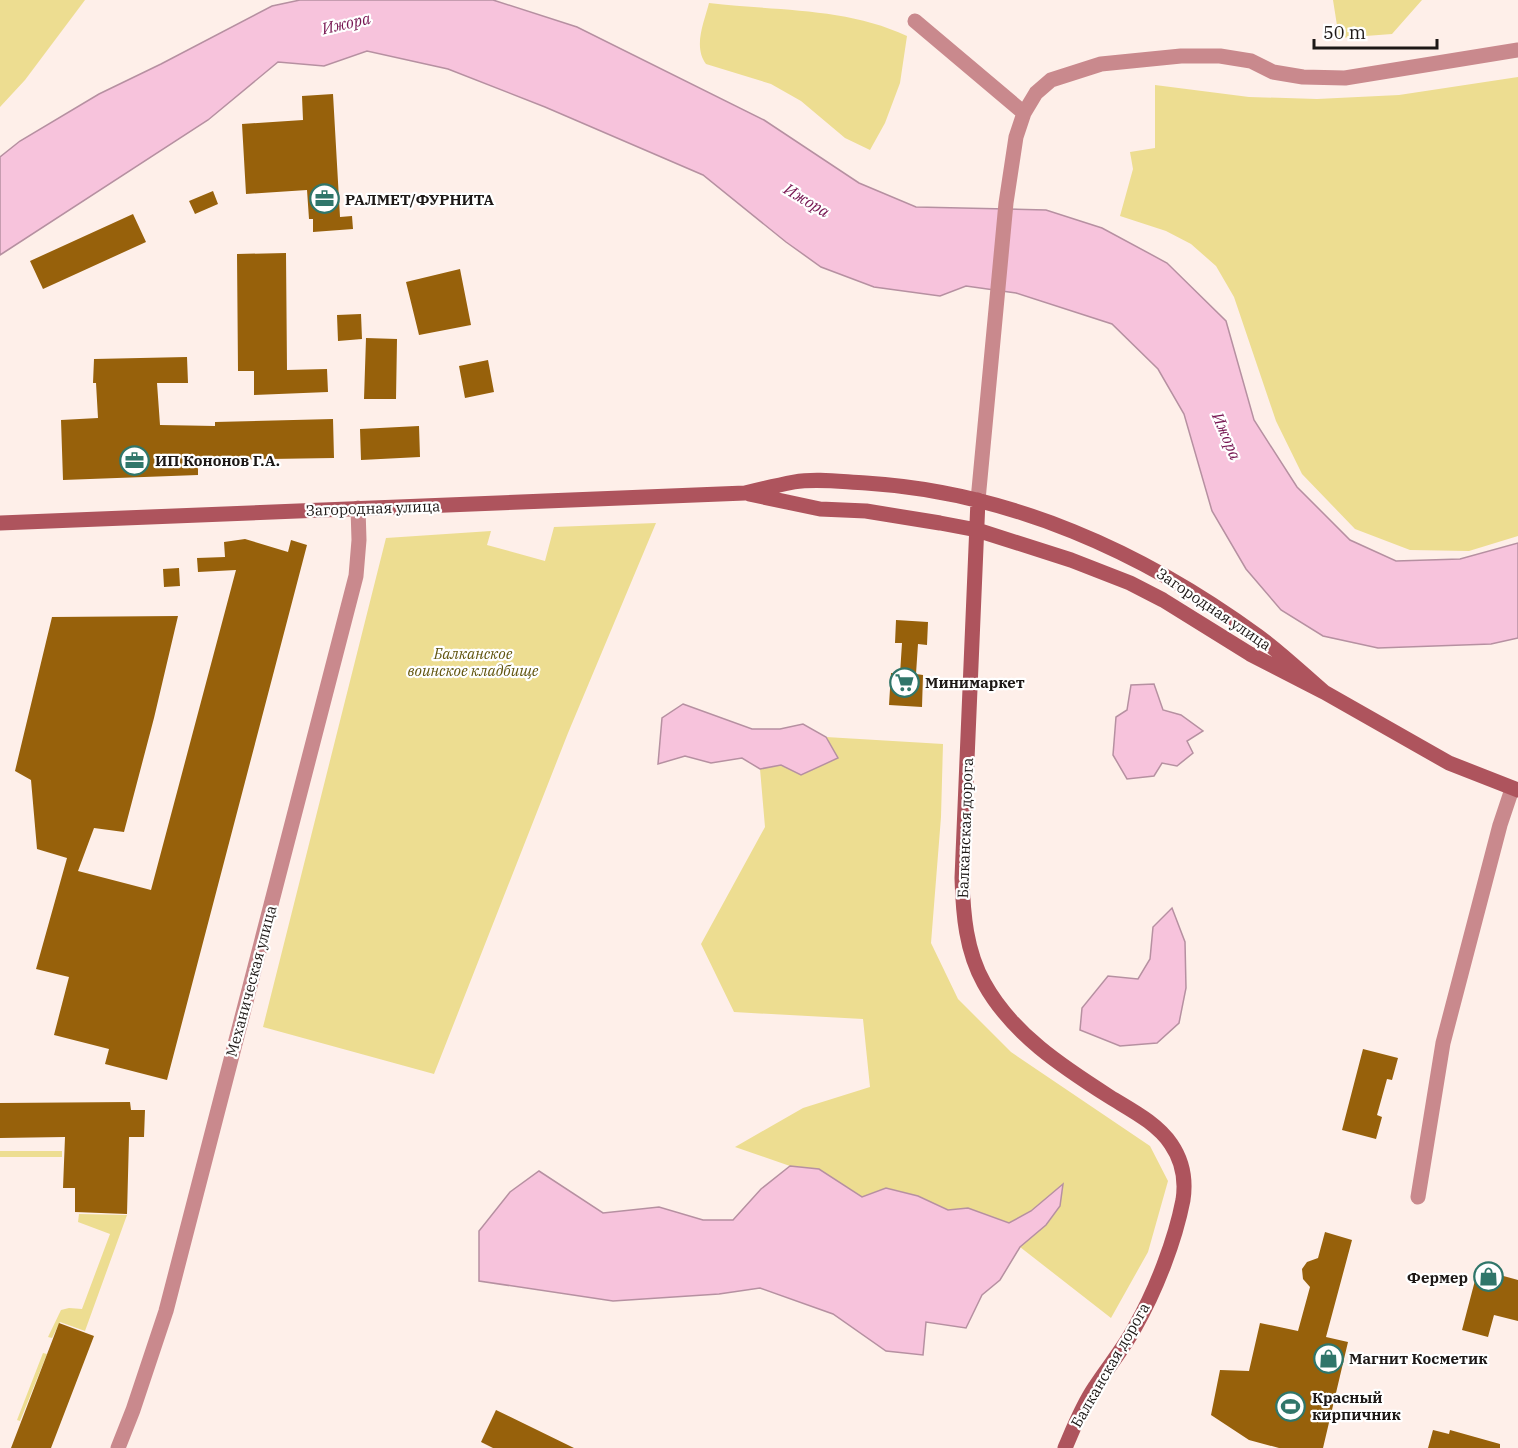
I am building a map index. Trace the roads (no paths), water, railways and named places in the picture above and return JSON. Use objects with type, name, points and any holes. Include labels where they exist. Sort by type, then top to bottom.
[{"type":"main road","name":"Загородная улица","points":[[0,523],[745,493],[796,482],[889,484],[978,500],[1035,516],[1078,532],[1147,565],[1185,587],[1259,637],[1324,692]]},
{"type":"main road","name":"Загородная улица","points":[[745,493],[820,509],[901,516],[977,530],[1071,560],[1163,600],[1250,654],[1324,692],[1449,763],[1515,789]]},
{"type":"main road","name":"Балканская дорога","points":[[978,500],[962,878],[963,910],[970,950],[984,983],[1001,1008],[1022,1032],[1072,1073],[1152,1124],[1171,1143],[1183,1169],[1183,1198],[1155,1286],[1135,1327],[1093,1389],[1065,1448]]},
{"type":"street","points":[[915,21],[1024,113]]},
{"type":"street","name":"Балканская дорога","points":[[978,500],[1006,202],[1016,138],[1024,113],[1035,93],[1051,80],[1101,64],[1220,56],[1251,61],[1274,72],[1304,77],[1346,78],[1518,50]]},
{"type":"street","name":"Механическая улица","points":[[118,1448],[166,1311],[351,599],[358,556],[358,508]]},
{"type":"street","points":[[1418,1197],[1443,1043],[1500,825],[1515,789]]},
{"type":"water","name":"Ижора","points":[[300,0],[493,0],[577,27],[764,120],[859,183],[916,207],[1046,210],[1102,228],[1167,263],[1226,321],[1254,420],[1297,487],[1350,540],[1396,561],[1460,559],[1518,543],[1518,638],[1491,644],[1378,648],[1323,636],[1281,610],[1246,569],[1212,511],[1184,414],[1158,369],[1112,324],[1016,293],[966,286],[940,296],[874,287],[821,267],[786,242],[703,175],[545,107],[448,69],[367,51],[324,66],[278,62],[208,120],[0,255],[0,157],[20,141],[99,94],[272,6]]},
{"type":"water","points":[[1154,684],[1163,710],[1181,715],[1203,731],[1187,741],[1193,753],[1177,766],[1162,763],[1154,776],[1127,779],[1113,755],[1116,717],[1127,710],[1131,685]]},
{"type":"water","points":[[683,704],[752,729],[780,729],[803,724],[826,737],[838,758],[801,775],[781,765],[760,769],[742,758],[711,763],[685,756],[658,764],[662,718]]},
{"type":"water","points":[[1172,908],[1185,942],[1186,988],[1179,1023],[1157,1043],[1120,1046],[1080,1030],[1082,1008],[1108,976],[1138,979],[1150,959],[1153,927]]},
{"type":"water","points":[[790,1166],[819,1169],[862,1197],[886,1188],[918,1196],[948,1210],[968,1208],[1009,1223],[1031,1211],[1063,1184],[1060,1206],[1046,1225],[1020,1247],[1000,1280],[982,1295],[966,1328],[926,1322],[923,1355],[886,1351],[833,1314],[760,1288],[719,1294],[613,1301],[479,1281],[479,1231],[510,1192],[539,1171],[603,1213],[659,1207],[703,1220],[733,1220],[761,1189]]},
{"type":"place","name":"РАЛМЕТ/ФУРНИТА","points":[[324,199]]},
{"type":"place","name":"ИП Кононов Г.А.","points":[[134,460]]},
{"type":"place","name":"Минимаркет","points":[[904,682]]},
{"type":"place","name":"Фермер","points":[[1489,1277]]},
{"type":"place","name":"Магнит Косметик","points":[[1328,1358]]},
{"type":"place","name":"Красный кирпичник","points":[[1291,1406]]},
{"type":"park label","name":"Балканское воинское кладбище","points":[[473,662]]}]
